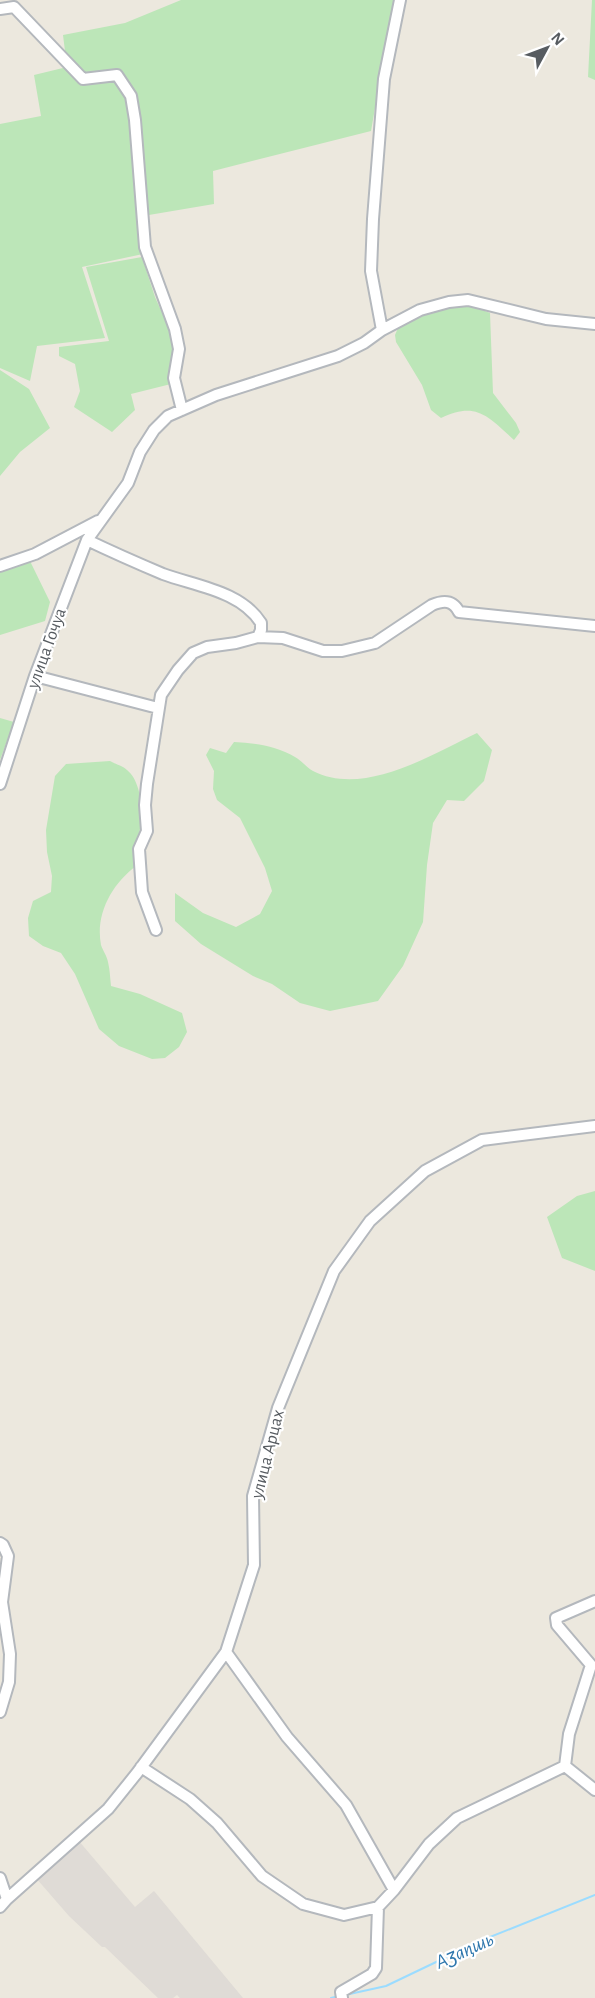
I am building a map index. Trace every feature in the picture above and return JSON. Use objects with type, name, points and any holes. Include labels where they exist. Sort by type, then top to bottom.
[{"type":"street","points":[[382,330],[371,272],[373,219],[384,79],[400,0]]},
{"type":"street","points":[[0,9],[14,3],[83,79],[117,75],[130,96],[135,120],[145,247],[175,329],[179,349],[174,378],[182,410]]},
{"type":"street","name":"улица Гочуа","points":[[0,784],[35,676],[87,540],[128,483],[140,452],[154,430],[168,416],[236,388],[338,356],[420,310],[449,302],[468,300],[546,319],[595,324]]},
{"type":"street","points":[[0,566],[35,554],[104,518]]},
{"type":"street","points":[[87,540],[245,605],[261,622],[258,636]]},
{"type":"street","points":[[156,930],[142,892],[139,849],[147,831],[145,805],[161,695],[193,653],[207,647],[236,643],[258,636],[283,638],[323,651],[342,651],[375,643],[432,604],[441,601],[450,602],[459,612],[595,626]]},
{"type":"street","points":[[35,676],[158,708]]},
{"type":"street","name":"улица Арцах","points":[[3,1903],[108,1809],[226,1653],[254,1565],[253,1496],[274,1419],[334,1271],[370,1221],[425,1171],[483,1140],[595,1126]]},
{"type":"street","points":[[0,1543],[8,1556],[2,1602],[10,1654],[9,1682],[0,1712]]},
{"type":"street","points":[[565,1766],[569,1734],[591,1665],[557,1625],[556,1618],[595,1601]]},
{"type":"street","points":[[226,1653],[286,1737],[346,1805],[394,1890]]},
{"type":"street","points":[[565,1766],[595,1790]]},
{"type":"street","points":[[141,1767],[190,1799],[217,1823],[262,1876],[303,1904],[344,1915],[378,1907],[429,1844],[457,1818],[565,1766]]},
{"type":"street","points":[[0,1878],[3,1903]]},
{"type":"street","points":[[342,1995],[372,1974],[376,1968],[378,1907]]},
{"type":"shaded area","points":[[78,1840],[135,1907],[154,1891],[243,1998],[180,1998],[177,1995],[173,1998],[158,1998],[69,1916],[36,1878]]},
{"type":"green space","points":[[181,0],[394,0],[371,131],[213,171],[214,204],[137,217],[143,254],[82,267],[105,338],[37,346],[30,381],[0,368],[0,124],[41,116],[34,75],[67,67],[63,35],[125,23]]},
{"type":"green space","points":[[592,0],[595,0],[595,80],[588,77]]},
{"type":"green space","points":[[142,257],[155,297],[171,333],[173,361],[171,384],[131,394],[135,410],[112,432],[74,407],[80,391],[75,364],[59,356],[59,347],[109,341],[86,267]]},
{"type":"green space","points":[[457,306],[472,306],[490,313],[493,393],[516,423],[520,432],[514,440],[489,418],[473,411],[453,413],[441,418],[431,410],[422,385],[396,342],[395,335],[398,328],[429,312]]},
{"type":"green space","points":[[0,370],[29,389],[50,428],[20,452],[0,476]]},
{"type":"green space","points":[[29,559],[50,602],[45,621],[0,635],[0,570]]},
{"type":"green space","points":[[0,718],[14,722],[0,760]]},
{"type":"green space","points":[[477,733],[492,750],[484,781],[464,801],[447,800],[433,823],[423,922],[403,966],[378,1001],[330,1011],[300,1003],[272,984],[253,976],[201,944],[175,921],[175,893],[203,913],[236,927],[260,914],[272,891],[265,868],[240,818],[217,800],[213,789],[214,771],[206,755],[210,748],[226,753],[234,742],[265,746],[295,757],[313,771],[333,778],[354,779],[397,770]]},
{"type":"green space","points":[[110,761],[125,769],[136,781],[142,814],[136,866],[127,873],[107,901],[101,922],[101,945],[109,968],[111,986],[140,994],[182,1013],[187,1032],[179,1047],[165,1058],[152,1059],[119,1046],[99,1029],[75,974],[61,953],[43,946],[29,936],[28,918],[33,901],[51,892],[52,876],[47,852],[46,830],[55,776],[66,764]]},
{"type":"green space","points":[[595,1191],[595,1271],[562,1258],[547,1217],[577,1196]]},
{"type":"waterway","name":"Аӡаԥшь","points":[[345,1995],[386,1986],[480,1941],[595,1895]]},
{"type":"waterway","name":"Аӡаԥшь","points":[[331,1998],[339,1996]]}]
